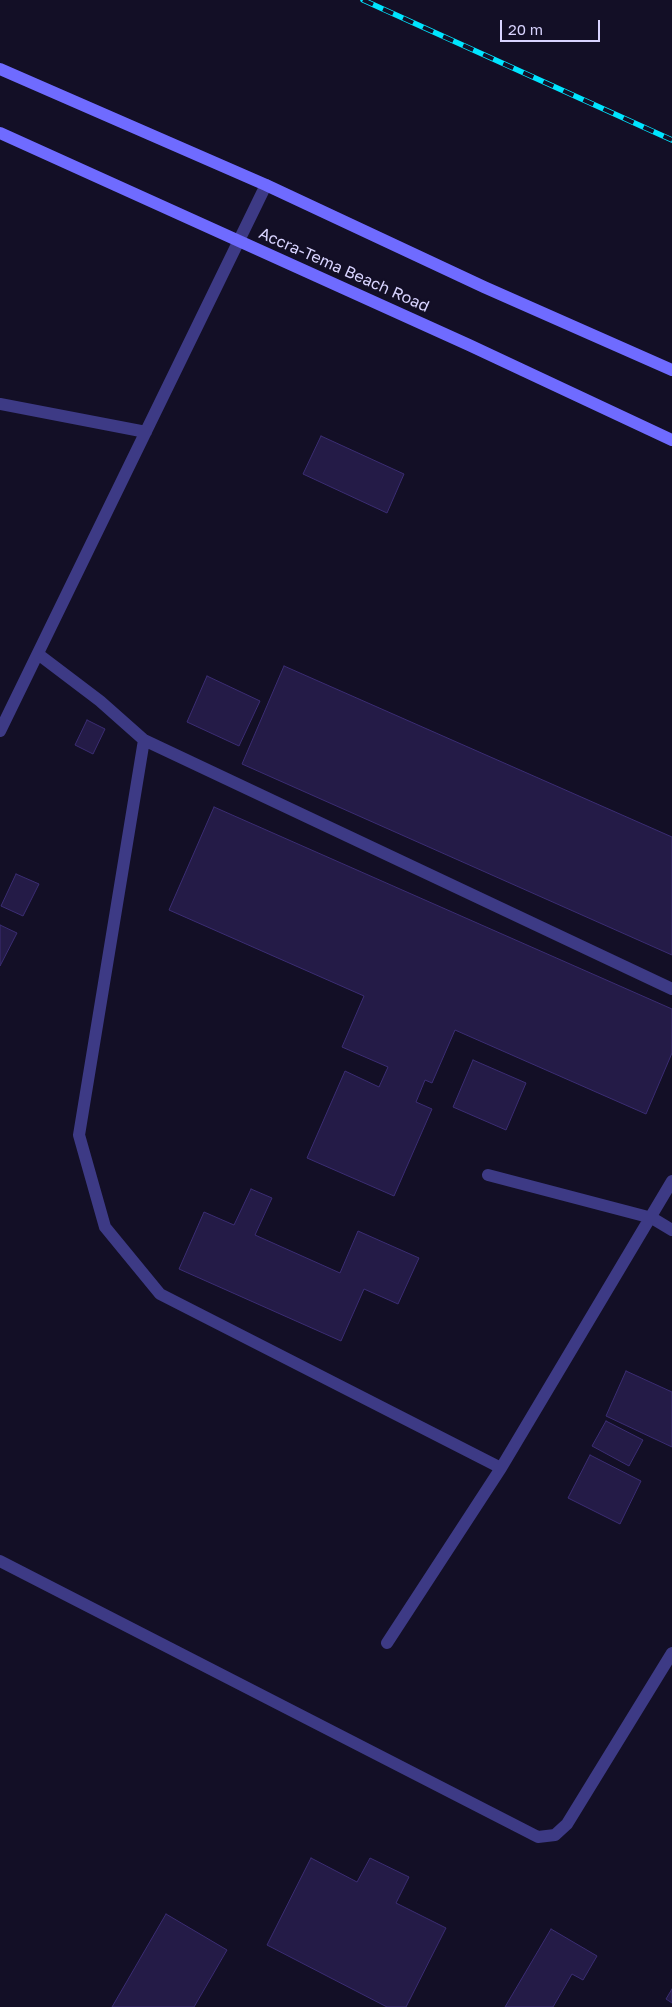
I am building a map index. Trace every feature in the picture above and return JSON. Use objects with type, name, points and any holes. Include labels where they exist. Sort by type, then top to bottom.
[{"type":"main road","points":[[0,69],[266,185],[484,288],[672,370]]},
{"type":"main road","name":"Accra-Tema Beach Road","points":[[0,133],[469,344],[672,440]]},
{"type":"lane","points":[[0,732],[266,185]]},
{"type":"lane","points":[[0,404],[146,432]]},
{"type":"lane","points":[[38,654],[100,701],[144,740],[672,988]]},
{"type":"lane","points":[[144,740],[79,1135],[105,1227],[160,1294],[501,1468]]},
{"type":"lane","points":[[488,1175],[652,1218],[672,1230]]},
{"type":"lane","points":[[386,1643],[501,1468],[652,1218],[672,1181]]},
{"type":"lane","points":[[0,1561],[538,1837],[555,1835],[567,1824],[672,1653]]},
{"type":"building","points":[[321,436],[404,474],[387,513],[303,474]]},
{"type":"building","points":[[284,666],[672,837],[672,955],[242,764]]},
{"type":"building","points":[[207,676],[260,701],[239,746],[187,722]]},
{"type":"building","points":[[87,720],[105,729],[93,754],[75,745]]},
{"type":"building","points":[[214,807],[672,1009],[672,1053],[646,1114],[455,1030],[432,1083],[425,1080],[416,1102],[432,1109],[394,1196],[307,1158],[345,1071],[379,1087],[388,1067],[342,1047],[364,996],[169,910]]},
{"type":"building","points":[[16,874],[39,884],[23,916],[1,906]]},
{"type":"building","points":[[0,925],[17,933],[0,966]]},
{"type":"building","points":[[473,1060],[526,1083],[506,1130],[453,1107]]},
{"type":"building","points":[[251,1189],[272,1198],[255,1235],[340,1273],[358,1231],[419,1258],[398,1304],[364,1289],[341,1341],[179,1269],[204,1212],[234,1225]]},
{"type":"building","points":[[626,1371],[672,1392],[672,1447],[606,1416]]},
{"type":"building","points":[[606,1421],[643,1440],[629,1466],[592,1446]]},
{"type":"building","points":[[590,1455],[641,1481],[620,1524],[568,1498]]},
{"type":"building","points":[[311,1858],[357,1882],[370,1858],[409,1877],[396,1903],[446,1928],[406,2007],[387,2007],[267,1945]]},
{"type":"building","points":[[166,1914],[227,1950],[194,2007],[112,2007]]},
{"type":"building","points":[[551,1929],[597,1956],[583,1980],[572,1974],[553,2007],[505,2007]]},
{"type":"building","points":[[672,1989],[672,2003],[666,1999]]},
{"type":"railway","points":[[363,0],[672,140]]}]
